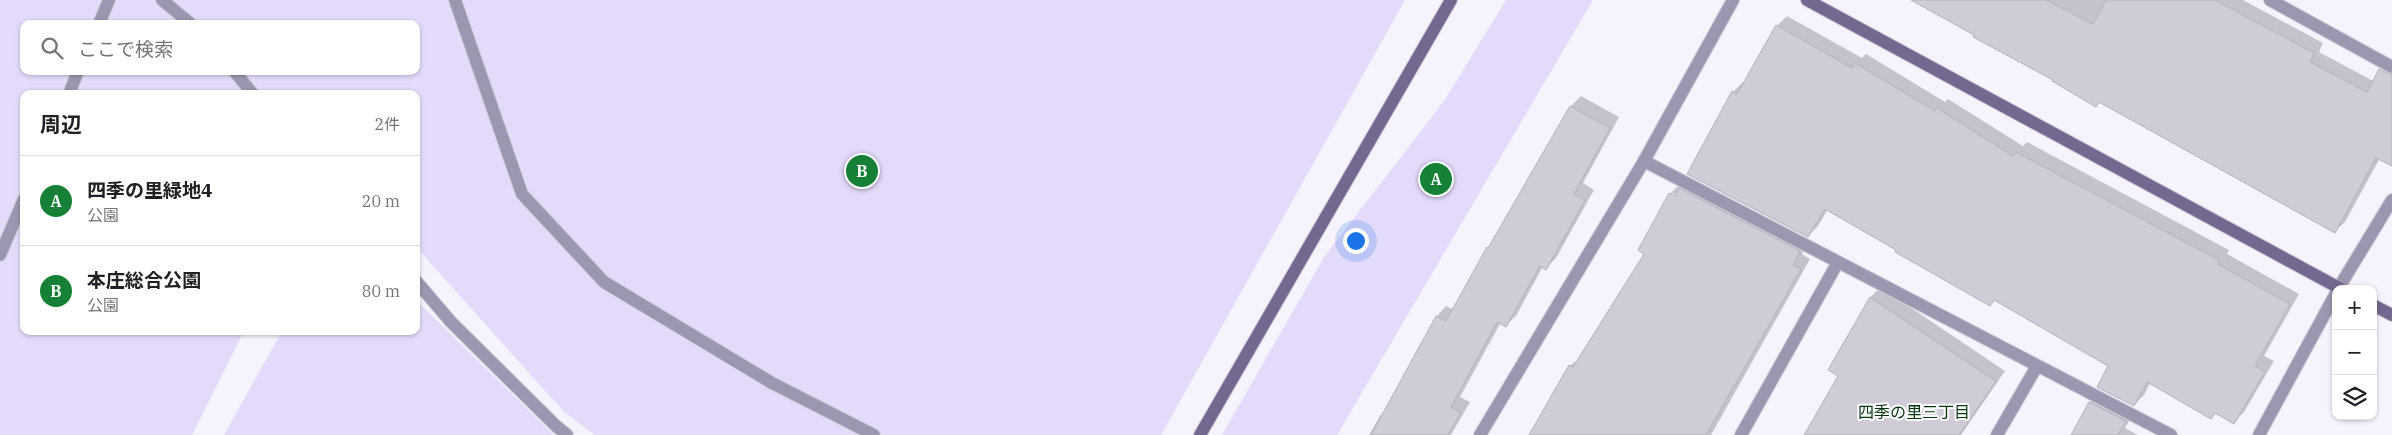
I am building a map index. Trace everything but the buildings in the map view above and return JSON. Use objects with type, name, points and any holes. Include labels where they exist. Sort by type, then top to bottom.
[{"type":"street","points":[[101,20],[109,0]]},
{"type":"street","points":[[162,0],[186,20]]},
{"type":"street","points":[[456,0],[522,194],[604,282],[772,383],[874,435]]},
{"type":"street","points":[[1200,435],[1451,0]]},
{"type":"street","points":[[1480,435],[1644,161],[1733,0]]},
{"type":"street","points":[[1808,0],[2332,287]]},
{"type":"street","points":[[2270,0],[2392,67]]},
{"type":"street","points":[[71,90],[76,75]]},
{"type":"street","points":[[237,75],[250,90]]},
{"type":"street","points":[[1644,161],[2171,435]]},
{"type":"street","points":[[2341,285],[2392,200]]},
{"type":"street","points":[[0,255],[20,208]]},
{"type":"street","points":[[1740,435],[1838,262]]},
{"type":"street","points":[[420,286],[452,322],[567,435]]},
{"type":"street","points":[[2259,435],[2332,301]]},
{"type":"street","points":[[2377,307],[2392,315]]},
{"type":"street","points":[[1997,435],[2037,366]]},
{"type":"shaded area","points":[[0,0],[1405,0],[1161,435],[595,435],[564,412],[420,251],[420,90],[20,90],[20,335],[242,335],[192,435],[0,435]]},
{"type":"shaded area","points":[[1506,0],[1593,0],[1337,435],[1222,435],[1324,257],[1444,101]]},
{"type":"shaded area","points":[[420,304],[554,435],[224,435],[280,335],[420,335]]},
{"type":"place","name":"本庄総合公園","points":[[862,171]]},
{"type":"place","name":"四季の里緑地4","points":[[1436,179]]},
{"type":"district","name":"四季の里三丁目","points":[[1914,412]]}]
